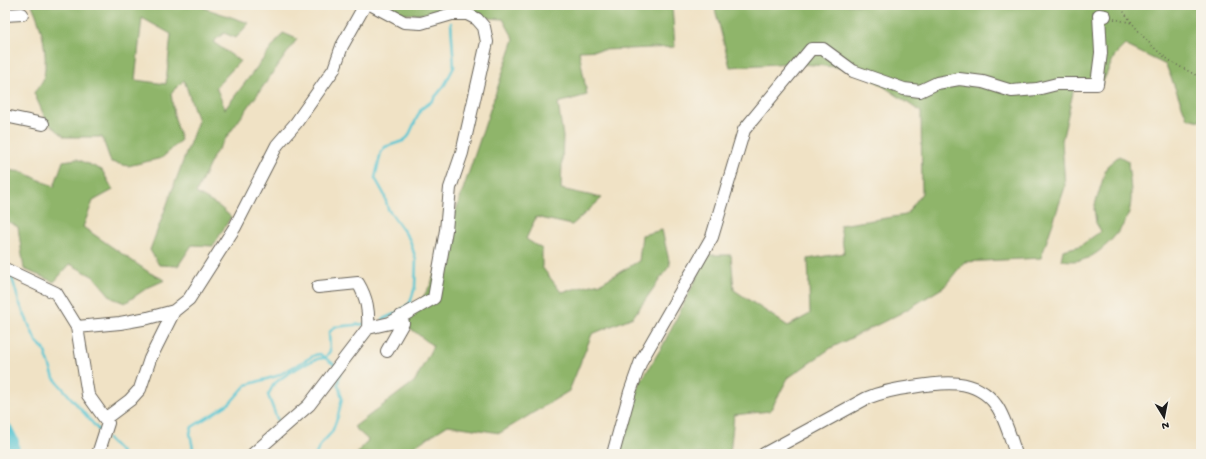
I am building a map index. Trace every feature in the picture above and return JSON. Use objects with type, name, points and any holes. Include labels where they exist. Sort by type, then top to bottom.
[{"type":"street","points":[[77,327],[120,324],[174,311],[189,300],[199,287],[235,227],[277,145],[296,123],[334,69],[342,46],[365,5]]},
{"type":"street","points":[[368,325],[390,323],[434,298],[446,230],[450,188],[462,153],[487,42],[484,26],[477,19],[467,14],[452,14],[420,23],[404,22],[372,5]]},
{"type":"street","points":[[5,15],[22,14]]},
{"type":"street","points":[[612,454],[630,392],[642,361],[712,237],[744,130],[811,48],[823,49],[854,71],[904,89],[920,91],[938,83],[959,79],[983,82],[1012,91],[1037,89],[1057,84],[1097,84],[1101,54],[1099,15],[1105,16]]},
{"type":"street","points":[[5,116],[43,124]]},
{"type":"street","points":[[5,269],[56,293],[77,327],[88,394],[108,423],[98,454]]},
{"type":"street","points":[[253,454],[309,405],[338,369],[368,325],[365,295],[358,283],[318,286]]},
{"type":"street","points":[[106,418],[130,400],[140,388],[150,359],[174,311]]},
{"type":"street","points":[[387,351],[403,323],[401,316]]},
{"type":"street","points":[[764,454],[867,398],[883,392],[937,382],[962,383],[973,386],[990,398],[998,407],[1016,454]]},
{"type":"path","points":[[1119,5],[1150,45],[1170,60],[1201,78]]},
{"type":"path","points":[[1105,16],[1132,23]]},
{"type":"green space","points":[[32,5],[206,5],[204,8],[249,23],[236,38],[224,33],[213,42],[240,61],[216,87],[225,109],[283,33],[297,39],[214,155],[196,193],[220,207],[231,217],[213,246],[192,245],[178,266],[159,265],[150,250],[198,121],[184,80],[171,93],[174,115],[181,140],[162,158],[128,166],[111,162],[102,137],[65,137],[47,122],[34,93],[44,77],[45,68],[45,49],[36,13]],"holes":[[[142,18],[171,34],[166,84],[135,80]]]},
{"type":"green space","points":[[388,5],[464,5],[422,14],[404,14]]},
{"type":"green space","points":[[464,5],[674,5],[672,6],[675,47],[579,51],[587,95],[558,103],[563,137],[561,189],[602,198],[572,225],[536,217],[526,239],[542,249],[542,267],[561,292],[601,283],[639,261],[642,235],[662,230],[670,265],[633,317],[592,334],[569,391],[500,433],[448,425],[402,454],[357,454],[368,440],[354,427],[415,381],[433,346],[406,325],[431,284],[514,39],[503,19],[488,18]]},
{"type":"green space","points":[[714,5],[1201,5],[1201,121],[1187,118],[1166,65],[1125,45],[1115,55],[1101,86],[1076,79],[1062,141],[1065,187],[1041,258],[964,262],[944,287],[901,313],[831,348],[788,378],[770,411],[734,415],[730,454],[617,454],[635,391],[663,345],[708,255],[731,255],[734,290],[788,326],[810,314],[808,259],[844,253],[840,225],[906,215],[922,193],[921,112],[858,69],[791,63],[730,67]]},
{"type":"green space","points":[[1119,156],[1128,161],[1131,197],[1130,208],[1125,222],[1114,237],[1095,254],[1081,260],[1061,260],[1063,250],[1080,246],[1101,231],[1096,223],[1094,208],[1107,166]]},
{"type":"green space","points":[[77,159],[102,170],[113,190],[93,201],[83,227],[150,273],[165,280],[147,288],[125,303],[112,298],[94,277],[70,264],[54,282],[24,269],[18,227],[5,220],[5,170],[23,172],[54,187],[63,161]]},
{"type":"waterway","points":[[444,5],[445,11]]},
{"type":"waterway","points":[[383,319],[399,312],[410,303],[415,287],[416,260],[410,240],[388,209],[384,194],[375,178],[381,152],[385,147],[403,141],[408,137],[421,109],[431,102],[444,86],[454,67],[451,23]]},
{"type":"waterway","points":[[12,278],[19,302],[36,341],[44,349],[54,378],[101,433]]},
{"type":"waterway","points":[[335,365],[325,358],[330,351],[329,333],[334,327],[364,324]]},
{"type":"waterway","points":[[194,454],[190,433],[192,427],[230,403],[246,385],[277,376],[315,355],[320,354],[325,358]]},
{"type":"waterway","points":[[277,425],[279,424],[268,395],[274,384],[298,368],[324,358]]},
{"type":"waterway","points":[[316,454],[321,444],[332,432],[338,416],[342,398],[338,384],[340,372]]},
{"type":"waterway","points":[[5,430],[11,442],[12,454]]},
{"type":"waterway","points":[[108,439],[123,454]]}]
